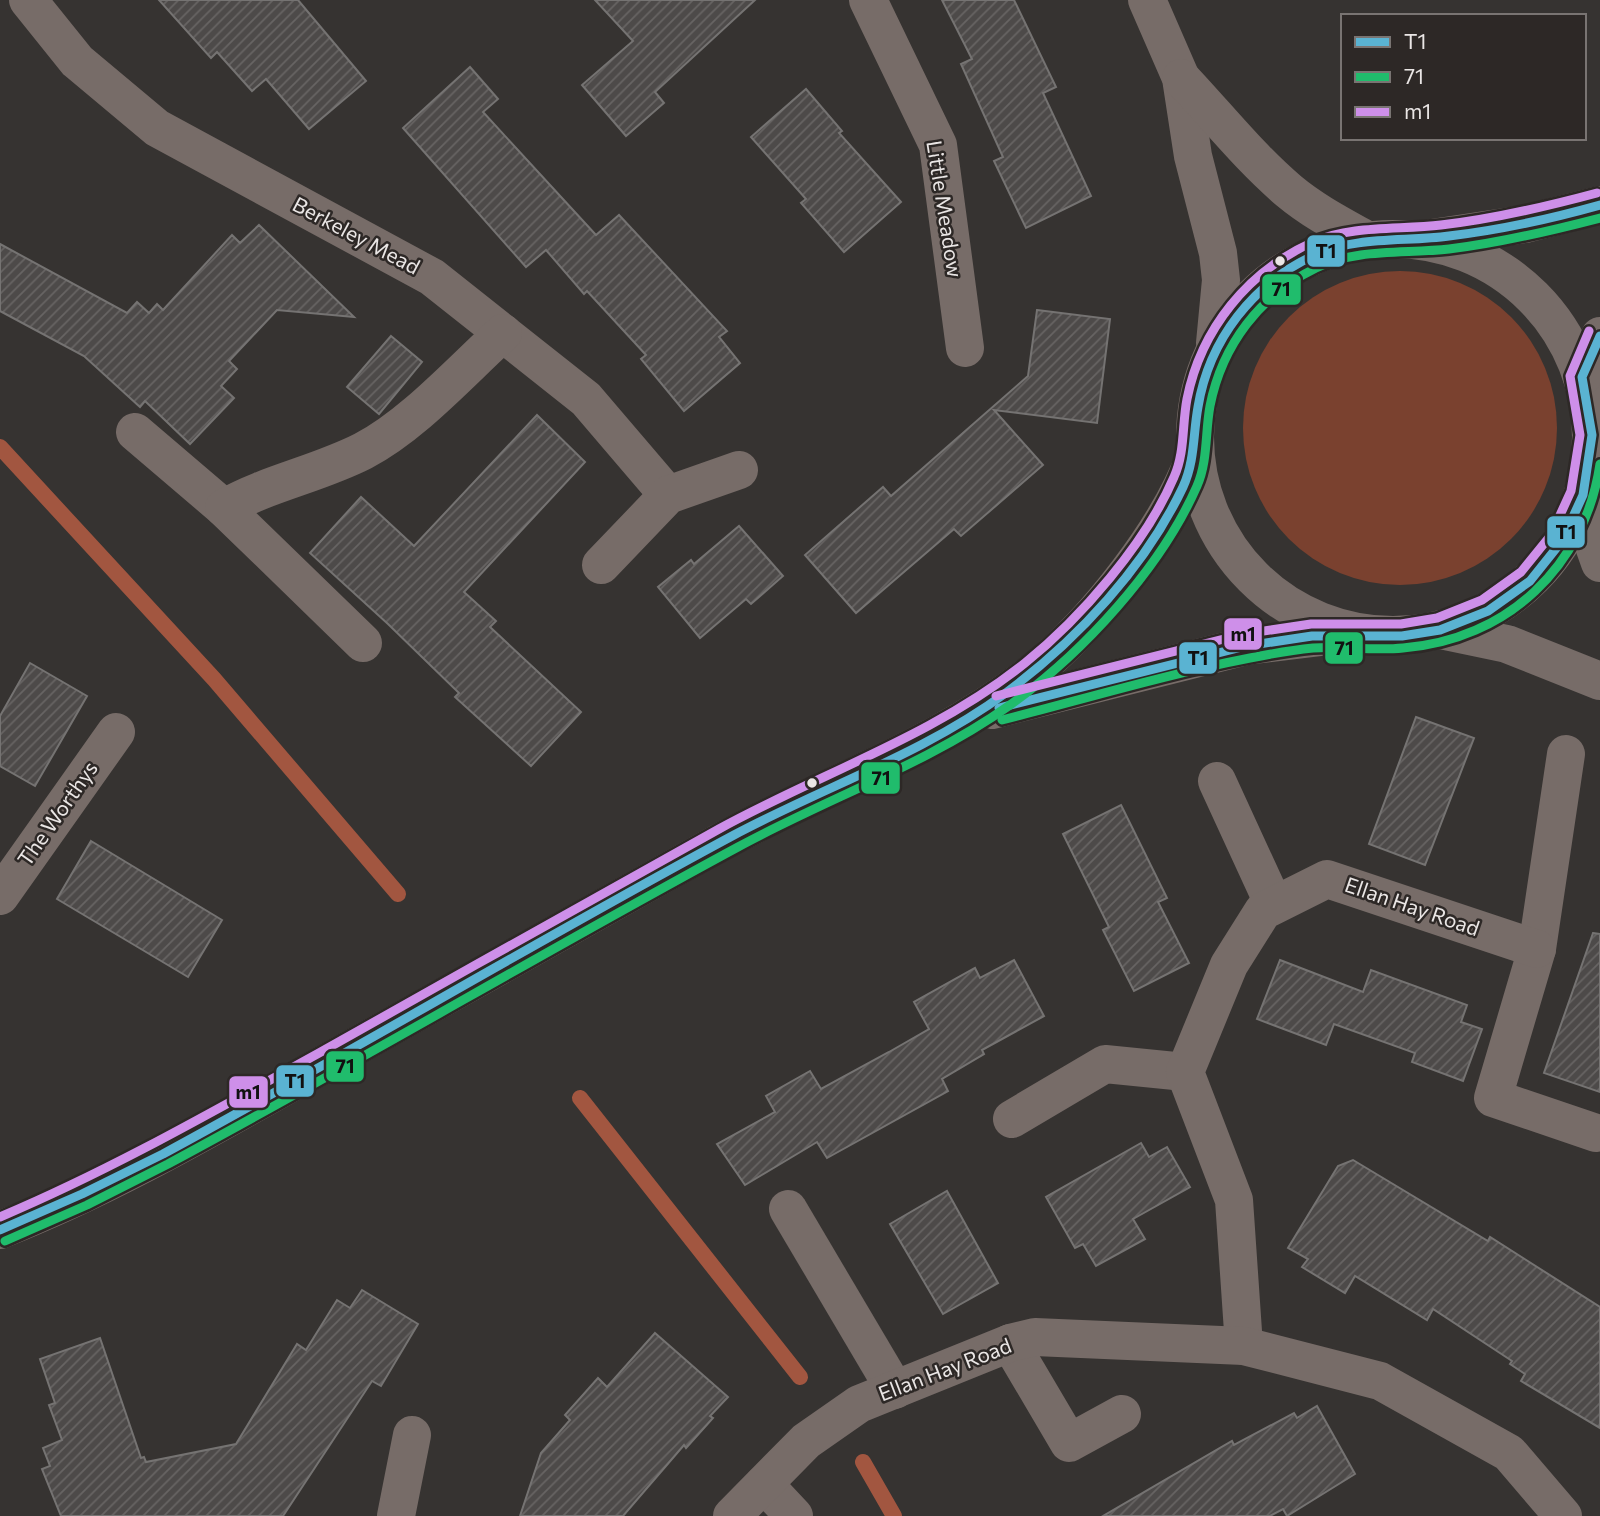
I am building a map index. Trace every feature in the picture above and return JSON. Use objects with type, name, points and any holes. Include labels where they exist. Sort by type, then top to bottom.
[{"type":"street","name":"Berkeley Mead","points":[[28,0],[77,61],[157,128],[432,277],[586,399],[668,495]]},
{"type":"street","name":"Little Meadow","points":[[868,0],[938,145],[965,348]]},
{"type":"street","points":[[0,1230],[36,1216],[190,1139],[752,825],[978,713],[1038,668],[1118,582],[1165,518],[1185,484],[1195,456],[1198,404],[1213,354],[1220,299],[1218,253],[1193,156],[1181,78],[1147,0]]},
{"type":"street","points":[[1181,78],[1248,153],[1291,192],[1323,216],[1367,240]]},
{"type":"street","points":[[1213,354],[1239,312],[1274,277],[1318,253],[1367,240],[1420,240],[1499,229],[1600,205]]},
{"type":"street","points":[[1420,240],[1464,251],[1503,271],[1537,300],[1564,336],[1582,377],[1591,435],[1583,495],[1589,532],[1600,563]]},
{"type":"street","points":[[224,508],[255,490],[307,477],[365,450],[408,418],[503,333]]},
{"type":"street","points":[[1582,377],[1600,336]]},
{"type":"street","points":[[135,432],[224,508],[363,643]]},
{"type":"street","points":[[1195,456],[1207,507],[1231,553],[1268,591],[1312,619],[1362,634]]},
{"type":"street","points":[[601,565],[668,495],[739,470]]},
{"type":"street","points":[[978,713],[1246,646],[1312,636],[1402,636],[1440,630],[1488,611],[1530,581],[1562,541],[1583,495]]},
{"type":"street","points":[[1440,630],[1507,644],[1600,681]]},
{"type":"street","name":"The Worthys","points":[[0,895],[116,732]]},
{"type":"street","points":[[1566,754],[1536,949],[1493,1098],[1596,1133]]},
{"type":"street","points":[[1217,781],[1274,905]]},
{"type":"street","name":"Ellan Hay Road","points":[[1185,1072],[1229,965],[1263,911],[1327,879],[1536,949]]},
{"type":"street","points":[[1012,1119],[1105,1064],[1185,1072],[1234,1200],[1244,1346]]},
{"type":"street","points":[[788,1209],[895,1390]]},
{"type":"street","name":"Ellan Hay Road","points":[[732,1516],[806,1441],[859,1404],[1010,1343],[1035,1337],[1244,1346],[1380,1381],[1509,1453],[1563,1516]]},
{"type":"street","points":[[1010,1343],[1069,1443],[1122,1414]]},
{"type":"street","points":[[396,1516],[412,1435]]},
{"type":"street","points":[[764,1484],[794,1516]]},
{"type":"shaded area","points":[[1400,271],[1431,274],[1460,283],[1487,298],[1511,317],[1530,341],[1545,368],[1554,397],[1557,428],[1554,459],[1545,488],[1530,515],[1511,539],[1487,558],[1460,573],[1431,582],[1400,585],[1369,582],[1340,573],[1313,558],[1289,539],[1270,515],[1255,488],[1246,459],[1243,428],[1246,397],[1255,368],[1270,341],[1289,317],[1313,298],[1340,283],[1369,274]]},
{"type":"building","points":[[159,0],[298,0],[366,81],[309,129],[266,79],[252,91],[217,52],[211,58]]},
{"type":"building","points":[[595,0],[755,0],[655,92],[664,103],[626,136],[582,85],[633,41]]},
{"type":"building","points":[[942,0],[1014,0],[1056,87],[1043,93],[1091,196],[1026,228],[994,161],[1003,157],[961,64],[972,59]]},
{"type":"building","points":[[470,67],[498,99],[483,112],[596,235],[619,215],[727,331],[719,337],[740,363],[684,411],[641,359],[646,355],[587,291],[584,294],[546,250],[526,267],[403,128]]},
{"type":"building","points":[[806,89],[842,131],[839,133],[901,202],[844,252],[801,203],[806,199],[751,137]]},
{"type":"building","points":[[259,225],[354,317],[277,310],[229,361],[237,369],[221,386],[234,398],[190,444],[145,401],[140,407],[84,356],[0,311],[0,244],[127,313],[137,302],[149,313],[157,304],[163,310],[232,235],[240,243]]},
{"type":"building","points":[[1037,310],[1110,319],[1097,423],[994,410],[1043,465],[961,536],[954,529],[856,613],[805,555],[883,487],[891,496],[1028,376]]},
{"type":"building","points":[[391,336],[422,362],[379,414],[347,387]]},
{"type":"building","points":[[537,415],[585,462],[464,592],[496,621],[490,627],[581,712],[531,766],[455,697],[459,693],[310,553],[361,497],[414,546]]},
{"type":"building","points":[[739,526],[783,576],[751,604],[746,599],[700,638],[658,587],[691,560],[694,564]]},
{"type":"building","points":[[30,663],[87,696],[35,786],[0,766],[0,716]]},
{"type":"building","points":[[1416,717],[1474,738],[1425,865],[1369,844]]},
{"type":"building","points":[[1121,805],[1167,898],[1158,902],[1189,963],[1134,991],[1103,930],[1109,927],[1063,834]]},
{"type":"building","points":[[91,841],[222,920],[188,977],[57,899]]},
{"type":"building","points":[[1593,933],[1600,934],[1600,1092],[1544,1073]]},
{"type":"building","points":[[1014,960],[1044,1016],[982,1050],[984,1054],[942,1079],[948,1091],[827,1158],[817,1142],[745,1185],[717,1144],[775,1112],[766,1096],[810,1071],[821,1089],[889,1052],[929,1029],[914,1002],[975,968],[980,978]]},
{"type":"building","points":[[1280,960],[1363,992],[1371,970],[1467,1005],[1461,1022],[1482,1029],[1463,1081],[1412,1062],[1415,1053],[1334,1024],[1326,1045],[1257,1019]]},
{"type":"building","points":[[1141,1143],[1149,1157],[1167,1147],[1190,1187],[1133,1219],[1145,1239],[1096,1266],[1083,1244],[1075,1248],[1046,1197]]},
{"type":"building","points":[[1353,1160],[1488,1241],[1490,1237],[1600,1307],[1600,1428],[1521,1381],[1525,1374],[1510,1364],[1512,1361],[1433,1309],[1427,1320],[1355,1276],[1345,1293],[1302,1267],[1308,1259],[1288,1248],[1338,1166]]},
{"type":"building","points":[[947,1191],[998,1283],[943,1314],[890,1224]]},
{"type":"building","points":[[362,1290],[418,1324],[381,1386],[372,1381],[283,1516],[61,1516],[42,1469],[50,1466],[43,1448],[62,1440],[49,1405],[55,1403],[40,1359],[100,1338],[141,1458],[144,1457],[146,1462],[236,1444],[297,1344],[306,1350],[337,1300],[350,1308]]},
{"type":"building","points":[[655,1333],[728,1397],[710,1416],[713,1418],[686,1448],[684,1445],[623,1516],[520,1516],[541,1453],[570,1420],[565,1415],[598,1378],[607,1387]]},
{"type":"building","points":[[1317,1406],[1355,1474],[1287,1516],[1283,1509],[1270,1516],[1103,1516],[1232,1441],[1234,1445],[1294,1413],[1297,1418]]},
{"type":"waterway","points":[[0,447],[214,679],[398,894]]},
{"type":"waterway","points":[[580,1098],[800,1377]]},
{"type":"waterway","points":[[863,1462],[894,1516]]},
{"type":"transit line","name":"m1","points":[[0,1217],[82,1180],[162,1139],[719,829],[915,733],[990,689],[1025,663],[1089,602],[1147,528],[1178,468],[1187,399],[1203,349],[1216,326],[1248,286],[1289,254],[1313,242],[1343,233],[1480,219],[1597,193]]},
{"type":"transit line","name":"T1","points":[[0,1230],[163,1154],[662,874],[734,835],[908,751],[975,714],[1007,692],[1084,625],[1129,573],[1149,545],[1187,477],[1198,407],[1212,359],[1237,316],[1272,281],[1293,267],[1315,255],[1347,245],[1487,231],[1600,205]]},
{"type":"transit line","name":"71","points":[[5,1241],[87,1205],[168,1164],[738,847],[911,763],[1010,705],[1038,684],[1092,634],[1141,578],[1163,548],[1182,517],[1201,476],[1210,406],[1224,362],[1246,324],[1261,307],[1296,279],[1316,268],[1347,257],[1468,246],[1600,218]]},
{"type":"transit line","name":"m1","points":[[996,696],[1244,634],[1311,624],[1401,624],[1437,618],[1482,600],[1521,572],[1551,535],[1571,491],[1580,435],[1570,376],[1589,331]]},
{"type":"transit line","name":"T1","points":[[999,708],[1246,646],[1312,636],[1402,636],[1440,630],[1488,611],[1530,581],[1562,541],[1583,495],[1592,435],[1582,377],[1600,336]]},
{"type":"transit line","name":"71","points":[[1002,720],[1157,679],[1265,655],[1313,648],[1403,648],[1441,642],[1476,630],[1507,613],[1535,591],[1558,565],[1578,535],[1591,501],[1600,464]]}]
